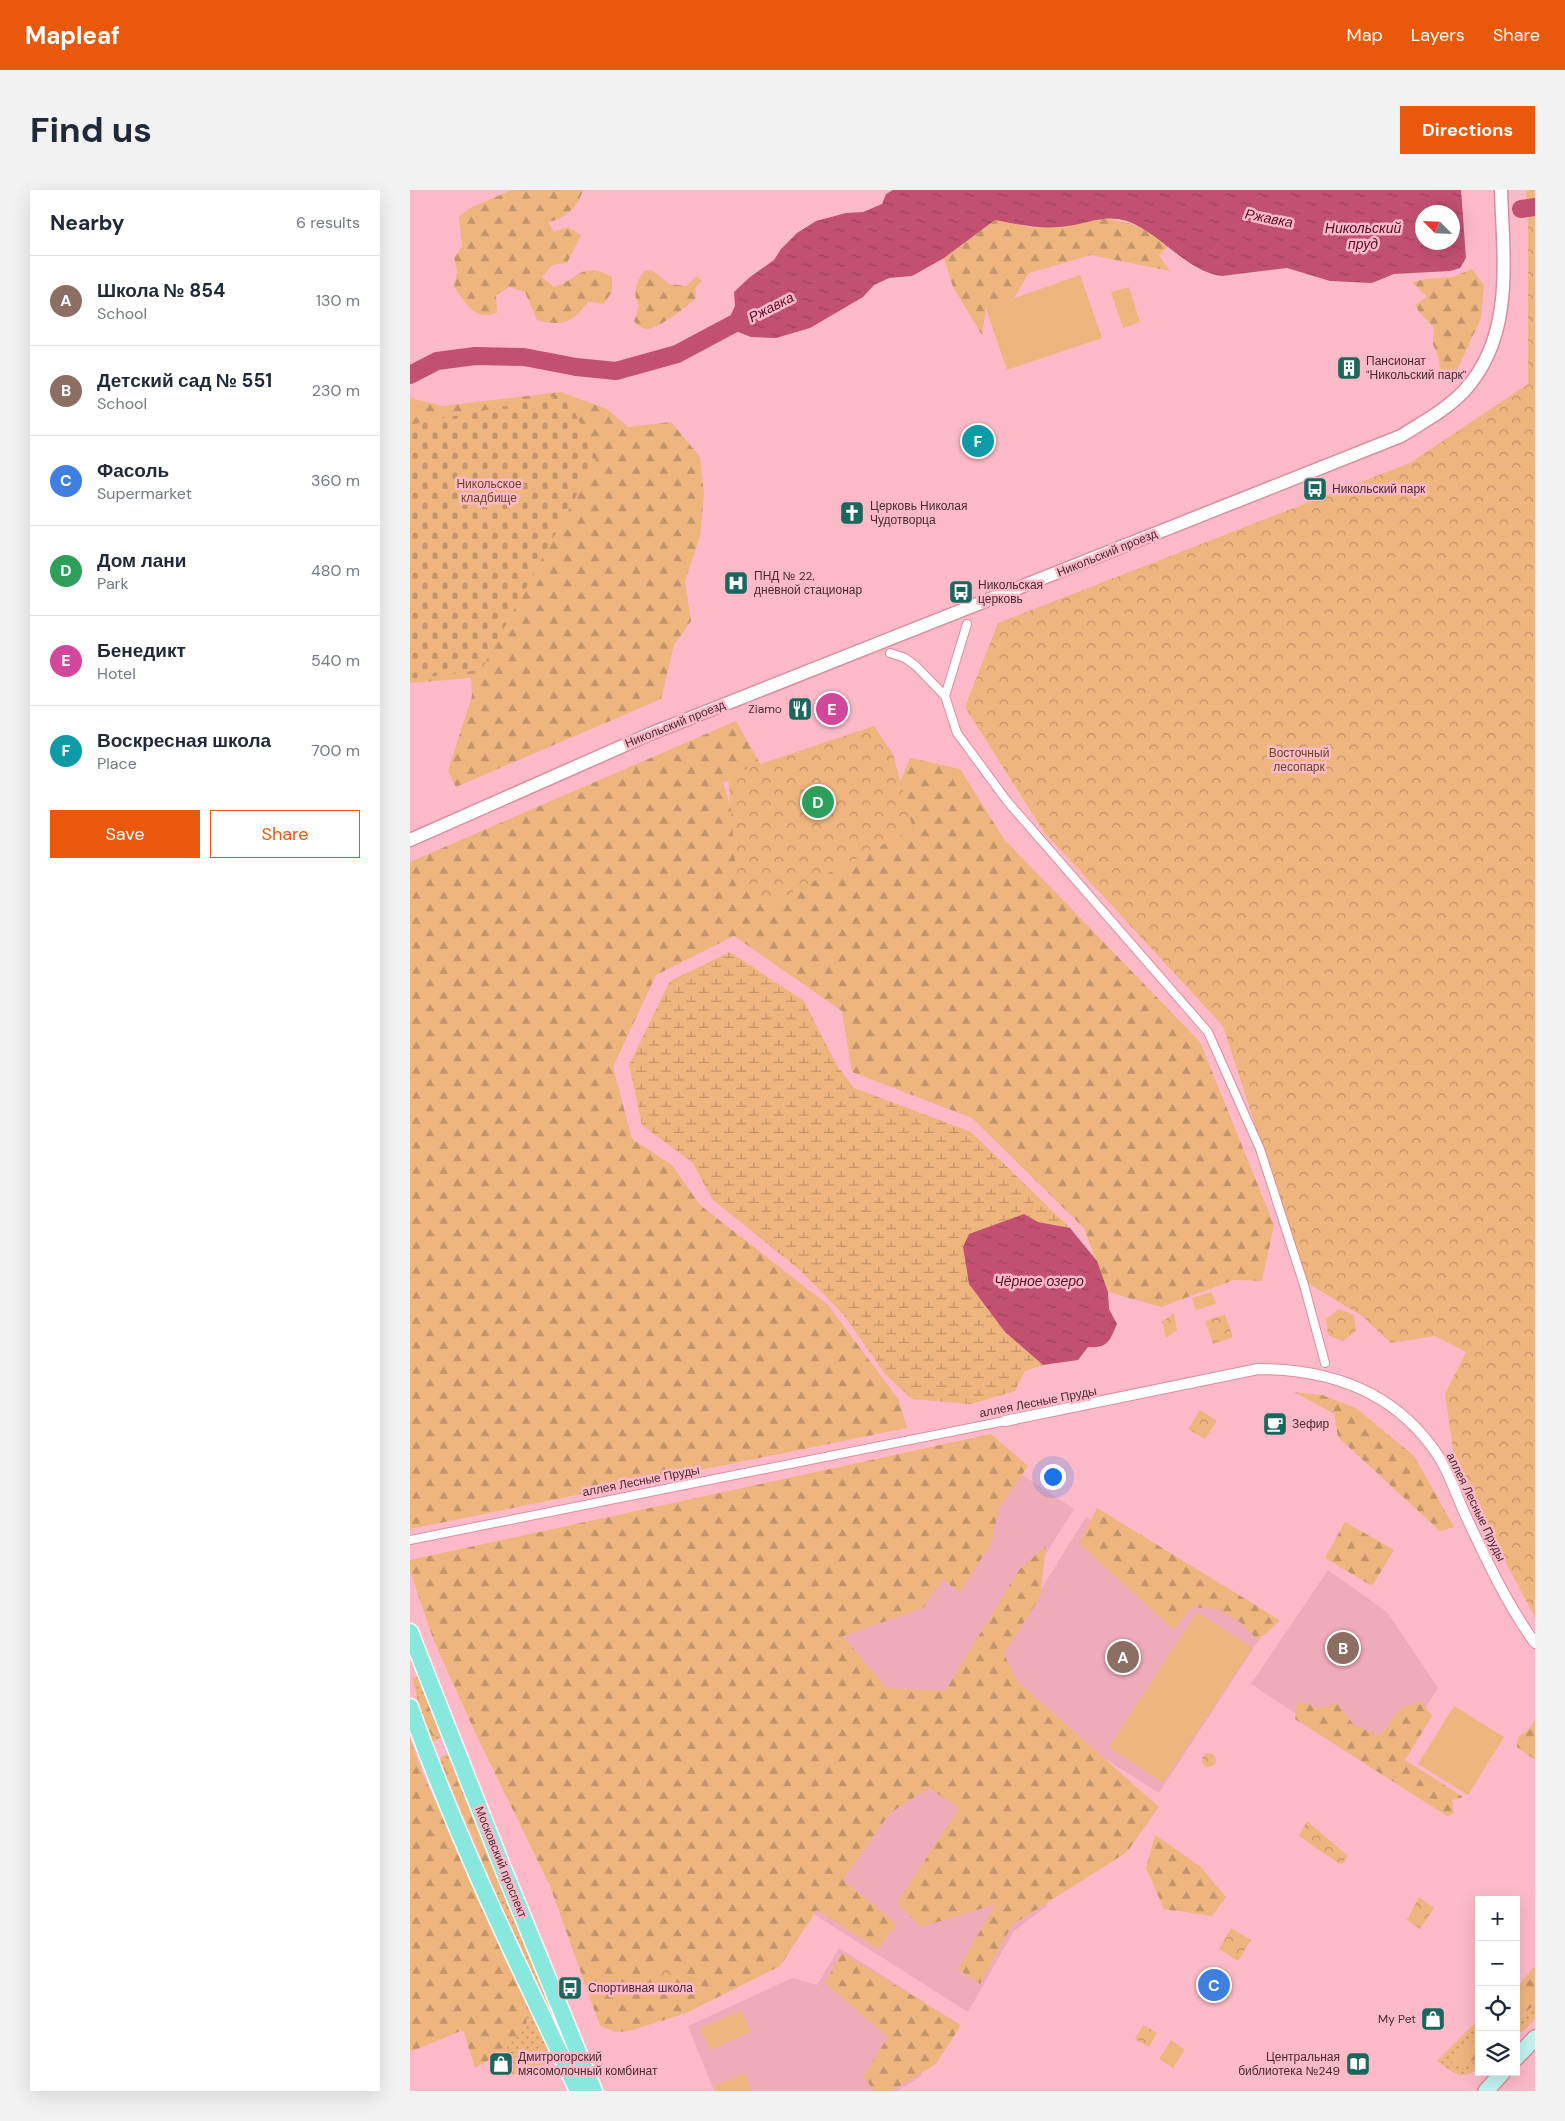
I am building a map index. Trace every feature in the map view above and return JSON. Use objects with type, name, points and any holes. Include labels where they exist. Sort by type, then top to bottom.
[{"type":"main road","name":"Московский проспект","points":[[410,1632],[416,1668],[454,1747],[594,2091]]},
{"type":"main road","name":"Московский проспект","points":[[410,1707],[428,1759],[480,1882],[578,2091]]},
{"type":"main road","points":[[428,1759],[440,1747],[454,1747]]},
{"type":"main road","points":[[1520,2054],[1535,2038]]},
{"type":"main road","points":[[1486,2091],[1499,2076]]},
{"type":"street","name":"Никольский проезд","points":[[410,840],[650,734],[1401,436],[1437,414],[1464,391],[1484,362],[1498,331],[1504,297],[1501,190]]},
{"type":"street","points":[[945,696],[967,624]]},
{"type":"street","points":[[903,650],[904,658]]},
{"type":"street","points":[[890,653],[904,658],[916,666],[945,696],[957,733],[1006,801],[1208,1032],[1260,1149],[1304,1285],[1325,1363]]},
{"type":"street","name":"аллея Лесные Пруды","points":[[410,1540],[1258,1369],[1283,1369],[1323,1375],[1364,1389],[1402,1416],[1419,1432],[1439,1457],[1473,1530],[1519,1620],[1535,1643]]},
{"type":"shaded area","points":[[989,1453],[1074,1509],[936,1728],[816,1664]]},
{"type":"shaded area","points":[[1086,1517],[1264,1632],[1159,1793],[983,1682]]},
{"type":"shaded area","points":[[1328,1570],[1387,1612],[1438,1688],[1385,1773],[1251,1684]]},
{"type":"shaded area","points":[[909,1749],[1005,1806],[1047,1906],[1014,1931],[968,2012],[793,1901]]},
{"type":"shaded area","points":[[839,1948],[926,2003],[921,2076],[898,2091],[714,2091],[688,2026],[792,1978],[817,1985]]},
{"type":"green space","points":[[512,190],[583,190],[578,202],[570,211],[560,218],[548,222],[554,232],[568,227],[581,235],[567,263],[552,265],[542,277],[554,287],[587,271],[602,272],[612,277],[612,292],[603,304],[589,301],[578,314],[561,323],[537,320],[525,292],[509,287],[496,295],[497,313],[482,315],[467,305],[454,287],[457,272],[454,258],[462,246],[459,216],[472,207]]},
{"type":"green space","name":"Восточный лесопарк","points":[[1526,190],[1535,190],[1535,1617],[1456,1470],[1445,1394],[1466,1352],[1435,1336],[1391,1343],[1362,1316],[1306,1282],[1223,1026],[1044,832],[965,707],[998,623],[1410,463],[1528,384],[1528,224]]},
{"type":"green space","points":[[1101,218],[1137,226],[1169,246],[1159,255],[1170,271],[1091,255],[1029,273],[1014,298],[986,308],[982,335],[953,287],[944,258],[995,220],[1034,228],[1067,226]]},
{"type":"green space","points":[[1472,269],[1484,285],[1481,318],[1458,368],[1449,379],[1441,375],[1438,356],[1433,344],[1434,327],[1415,305],[1427,297],[1412,282],[1453,277]]},
{"type":"green space","points":[[652,270],[669,284],[686,286],[697,276],[702,281],[695,288],[696,298],[692,302],[665,321],[652,328],[645,329],[634,321],[639,306],[635,292],[644,271]]},
{"type":"green space","points":[[1080,275],[1102,338],[1007,370],[986,308]]},
{"type":"green space","points":[[1129,287],[1140,322],[1123,328],[1111,292]]},
{"type":"green space","points":[[560,392],[607,409],[628,427],[671,422],[700,457],[704,494],[700,537],[685,581],[691,621],[674,645],[661,699],[456,787],[448,771],[472,696],[471,678],[410,683],[410,398],[442,406]]},
{"type":"green space","name":"Никольское кладбище","points":[[566,394],[597,458],[481,670],[410,679],[410,425]]},
{"type":"green space","points":[[736,721],[766,774],[723,782],[739,834],[895,793],[910,758],[960,769],[1004,839],[1200,1042],[1274,1225],[1262,1281],[1234,1280],[1161,1307],[1108,1292],[1084,1228],[972,1118],[852,1072],[842,1011],[734,936],[656,975],[613,1067],[632,1139],[672,1165],[700,1205],[828,1305],[899,1400],[907,1428],[410,1529],[410,862]]},
{"type":"green space","points":[[874,726],[893,754],[913,829],[774,902],[737,885],[728,775]]},
{"type":"green space","points":[[730,952],[804,1001],[836,1064],[854,1088],[971,1132],[1070,1228],[1038,1222],[1023,1214],[963,1247],[969,1284],[1005,1332],[1043,1365],[1025,1371],[1015,1391],[971,1404],[912,1399],[885,1374],[844,1315],[801,1271],[712,1199],[693,1163],[642,1125],[629,1065],[670,981]]},
{"type":"green space","points":[[1212,1292],[1216,1304],[1196,1310],[1192,1298]]},
{"type":"green space","points":[[1339,1309],[1354,1315],[1356,1331],[1343,1341],[1328,1335],[1326,1319]]},
{"type":"green space","points":[[1174,1313],[1177,1330],[1166,1338],[1162,1322]]},
{"type":"green space","points":[[1225,1314],[1233,1337],[1213,1344],[1205,1321]]},
{"type":"green space","points":[[1294,1392],[1322,1395],[1356,1408],[1414,1456],[1454,1527],[1440,1531],[1338,1437],[1334,1414]]},
{"type":"green space","points":[[1200,1410],[1217,1421],[1205,1439],[1188,1429]]},
{"type":"green space","points":[[991,1434],[1028,1466],[999,1508],[991,1544],[960,1592],[943,1580],[923,1608],[843,1636],[887,1688],[945,1691],[1019,1570],[1046,1546],[1040,1597],[1004,1654],[1018,1682],[1159,1807],[1127,1852],[1012,1925],[980,1984],[958,1969],[996,1904],[921,1927],[897,1903],[959,1808],[929,1788],[890,1813],[843,1880],[897,1924],[878,1949],[817,1910],[780,1966],[686,2013],[629,2031],[616,2032],[600,2026],[550,1886],[474,1730],[434,1641],[410,1571],[410,1560]]},
{"type":"green space","points":[[1097,1508],[1280,1621],[1258,1640],[1240,1622],[1217,1609],[1192,1607],[1174,1630],[1079,1543]]},
{"type":"green space","points":[[1345,1522],[1394,1550],[1372,1586],[1325,1558]]},
{"type":"green space","points":[[1197,1612],[1252,1648],[1163,1783],[1109,1747]]},
{"type":"green space","points":[[422,1675],[445,1735],[431,1743],[418,1704],[413,1678]],"holes":[[[419,1700],[440,1730],[429,1733],[425,1713],[419,1707]]]},
{"type":"green space","points":[[425,1694],[434,1706],[442,1729],[435,1739],[419,1707],[419,1700]]},
{"type":"green space","points":[[1299,1701],[1320,1708],[1336,1703],[1355,1726],[1379,1735],[1401,1708],[1422,1702],[1432,1716],[1405,1760],[1463,1797],[1452,1800],[1454,1813],[1447,1816],[1295,1719],[1296,1706]]},
{"type":"green space","points":[[1454,1706],[1504,1737],[1468,1795],[1418,1764]]},
{"type":"green space","points":[[1535,1720],[1535,1760],[1517,1747],[1518,1737],[1528,1730]]},
{"type":"green space","points":[[410,1738],[422,1772],[520,1983],[527,2025],[503,2052],[475,2068],[463,2030],[410,2052]]},
{"type":"green space","points":[[1206,1753],[1212,1753],[1216,1760],[1212,1767],[1206,1767],[1202,1763],[1202,1757]]},
{"type":"green space","points":[[447,1754],[453,1759],[569,2046],[567,2047],[501,1914],[439,1766],[441,1757]],"holes":[[[448,1760],[503,1893],[479,1854],[442,1764]]]},
{"type":"green space","points":[[448,1760],[504,1892],[497,1895],[442,1764]]},
{"type":"green space","points":[[1307,1821],[1348,1856],[1341,1865],[1299,1836]]},
{"type":"green space","points":[[1155,1835],[1200,1866],[1226,1897],[1212,1916],[1164,1909],[1146,1868]]},
{"type":"green space","points":[[1419,1897],[1434,1908],[1420,1929],[1407,1920]]},
{"type":"green space","points":[[1231,1928],[1251,1940],[1238,1961],[1219,1949]]},
{"type":"green space","points":[[842,1953],[961,2025],[936,2064],[891,2091],[875,2091],[863,2077],[888,2037],[825,1983]]},
{"type":"green space","points":[[663,1963],[669,1965],[671,1971],[669,1977],[663,1979],[657,1977],[655,1971],[657,1965]]},
{"type":"green space","points":[[1535,1968],[1535,2004],[1520,2017],[1520,1986]]},
{"type":"green space","points":[[520,1983],[556,2059],[512,2075],[503,2052],[527,2025]]},
{"type":"green space","points":[[1535,2004],[1535,2019],[1520,2033],[1521,2017]]},
{"type":"green space","points":[[741,2010],[751,2032],[710,2050],[700,2028]]},
{"type":"green space","points":[[1475,2023],[1475,2043],[1470,2042],[1452,2063],[1471,2064],[1475,2059],[1475,2070],[1462,2075],[1453,2072],[1437,2061]]},
{"type":"green space","points":[[1143,2025],[1157,2033],[1149,2047],[1135,2039]]},
{"type":"green space","points":[[1171,2040],[1185,2050],[1173,2068],[1159,2059]]},
{"type":"green space","points":[[1470,2042],[1475,2043],[1475,2059],[1471,2064],[1452,2064]]},
{"type":"green space","points":[[745,2073],[752,2091],[716,2091],[714,2086]]},
{"type":"water","name":"Никольский пруд","points":[[893,190],[1461,190],[1466,258],[1460,268],[1450,271],[1394,274],[1372,283],[1330,281],[1287,268],[1222,276],[1197,268],[1140,227],[1119,219],[1111,218],[1067,226],[1049,227],[995,220],[944,258],[912,276],[889,278],[874,285],[863,297],[810,328],[776,338],[751,337],[733,330],[729,319],[735,306],[734,292],[750,277],[774,260],[781,249],[797,233],[816,221],[846,213],[863,212],[882,204],[886,194]]},
{"type":"water","name":"Чёрное озеро","points":[[1024,1214],[1038,1222],[1070,1228],[1097,1261],[1108,1292],[1109,1309],[1117,1324],[1112,1335],[1104,1345],[1088,1347],[1078,1360],[1043,1365],[1005,1332],[969,1284],[963,1247],[969,1234]]},
{"type":"waterway","name":"Ржавка","points":[[1521,209],[1535,207]]},
{"type":"waterway","name":"Ржавка","points":[[410,375],[437,361],[475,356],[524,357],[576,367],[616,371],[677,354],[752,314]]},
{"type":"place","name":"Пансионат \"Никольский парк\"","points":[[1349,368]]},
{"type":"place","name":"Воскресная школа","points":[[978,441]]},
{"type":"place","name":"Никольский парк","points":[[1315,489]]},
{"type":"place","name":"Церковь Николая Чудотворца","points":[[852,513]]},
{"type":"place","name":"ПНД № 22, дневной стационар","points":[[736,583]]},
{"type":"place","name":"Никольская церковь","points":[[961,592]]},
{"type":"place","name":"Ziamo","points":[[800,709]]},
{"type":"place","name":"Бенедикт","points":[[832,709]]},
{"type":"place","name":"Дом лани","points":[[818,802]]},
{"type":"place","name":"Зефир","points":[[1275,1424]]},
{"type":"place","name":"Детский сад № 551","points":[[1343,1648]]},
{"type":"place","name":"Школа № 854","points":[[1123,1657]]},
{"type":"place","name":"Фасоль","points":[[1214,1985]]},
{"type":"place","name":"Спортивная школа","points":[[570,1988]]},
{"type":"place","name":"My Pet","points":[[1433,2019]]},
{"type":"place","name":"Дмитрогорский мясомолочный комбинат","points":[[501,2064]]},
{"type":"place","name":"Центральная библиотека №249","points":[[1358,2064]]}]
